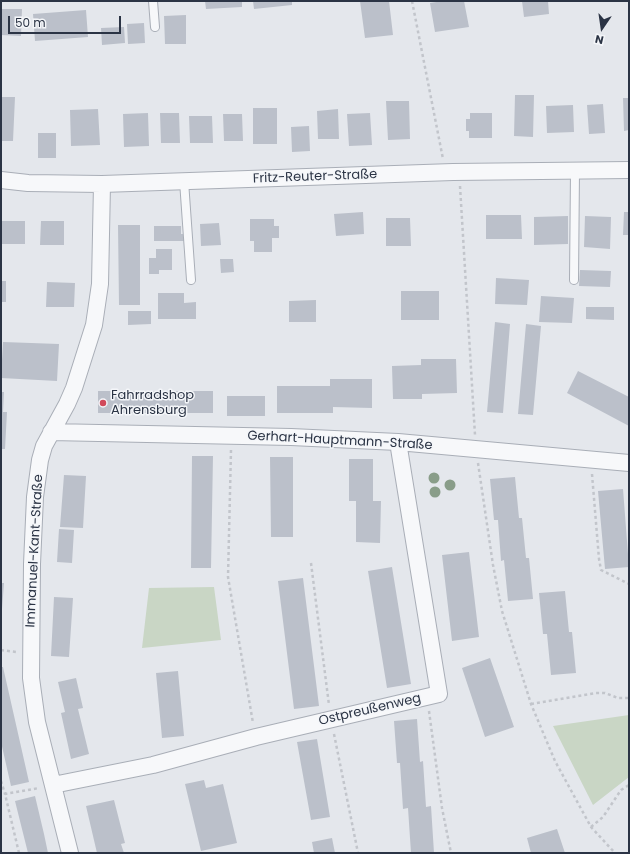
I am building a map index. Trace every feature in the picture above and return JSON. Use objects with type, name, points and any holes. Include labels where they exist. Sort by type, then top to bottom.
[{"type":"street","name":"Fritz-Reuter-Straße","points":[[1,180],[28,183],[102,184],[453,172],[629,170]]},
{"type":"street","name":"Immanuel-Kant-Straße","points":[[70,853],[37,722],[31,678],[30,653],[35,498],[40,460],[44,446],[50,432],[68,404],[94,325],[100,284],[102,184]]},
{"type":"street","name":"Gerhart-Hauptmann-Straße","points":[[50,432],[291,437],[398,442],[629,463]]},
{"type":"street","name":"Ostpreußenweg","points":[[54,785],[154,765],[256,737],[439,694],[398,442]]},
{"type":"lane","points":[[153,1],[155,27]]},
{"type":"lane","points":[[574,280],[575,171]]},
{"type":"lane","points":[[184,181],[191,280]]},
{"type":"path","points":[[231,436],[228,577],[256,737]]},
{"type":"path","points":[[590,460],[601,570],[629,584]]},
{"type":"path","points":[[531,704],[596,693],[618,698],[629,698]]},
{"type":"path","points":[[427,697],[442,808],[451,853]]},
{"type":"path","points":[[1,781],[20,853]]},
{"type":"path","points":[[5,794],[54,785]]},
{"type":"path","points":[[591,827],[602,818],[621,790],[629,785]]},
{"type":"green space","points":[[214,587],[221,640],[142,648],[149,588]]},
{"type":"green space","points":[[629,715],[629,777],[593,805],[553,726]]},
{"type":"building","points":[[205,1],[242,1],[242,7],[206,9]]},
{"type":"building","points":[[253,1],[292,1],[292,5],[254,9]]},
{"type":"building","points":[[360,1],[389,1],[393,35],[365,38]]},
{"type":"building","points":[[443,1],[464,1],[469,27],[435,32],[430,3]]},
{"type":"building","points":[[522,1],[548,1],[549,14],[524,17]]},
{"type":"building","points":[[1,9],[22,9],[21,36],[1,35]]},
{"type":"building","points":[[86,10],[88,37],[35,41],[33,14]]},
{"type":"building","points":[[186,15],[186,44],[165,44],[164,16]]},
{"type":"building","points":[[144,23],[145,43],[128,44],[127,24]]},
{"type":"building","points":[[124,27],[125,43],[102,45],[101,28]]},
{"type":"building","points":[[515,95],[534,95],[533,137],[514,136]]},
{"type":"building","points":[[1,97],[15,97],[13,141],[1,141]]},
{"type":"building","points":[[623,98],[629,98],[629,130],[624,131]]},
{"type":"building","points":[[386,101],[409,101],[410,139],[388,140]]},
{"type":"building","points":[[603,104],[605,133],[589,134],[587,105]]},
{"type":"building","points":[[573,105],[574,132],[547,133],[546,106]]},
{"type":"building","points":[[253,108],[277,108],[277,144],[253,144]]},
{"type":"building","points":[[98,109],[100,145],[71,146],[70,110]]},
{"type":"building","points":[[338,109],[339,139],[318,139],[317,111]]},
{"type":"building","points":[[148,113],[149,146],[124,147],[123,114]]},
{"type":"building","points":[[160,113],[179,113],[180,143],[161,143]]},
{"type":"building","points":[[370,113],[372,145],[349,146],[347,114]]},
{"type":"building","points":[[470,113],[492,113],[492,138],[469,138],[469,131],[466,131],[466,119],[470,119]]},
{"type":"building","points":[[223,114],[242,114],[243,141],[224,141]]},
{"type":"building","points":[[189,116],[212,116],[213,143],[190,143]]},
{"type":"building","points":[[309,126],[310,151],[292,152],[291,127]]},
{"type":"building","points":[[38,133],[56,133],[56,158],[38,158]]},
{"type":"building","points":[[363,212],[364,234],[336,236],[334,214]]},
{"type":"building","points":[[624,212],[629,212],[629,235],[623,235]]},
{"type":"building","points":[[486,215],[521,215],[522,239],[486,239]]},
{"type":"building","points":[[568,216],[568,244],[534,245],[534,217]]},
{"type":"building","points":[[585,216],[611,217],[610,249],[584,247]]},
{"type":"building","points":[[386,218],[410,218],[411,246],[386,246]]},
{"type":"building","points":[[250,219],[274,219],[274,226],[279,226],[279,238],[272,238],[272,252],[254,252],[254,241],[250,241]]},
{"type":"building","points":[[1,221],[25,221],[25,244],[1,244]]},
{"type":"building","points":[[41,221],[64,221],[64,245],[40,245]]},
{"type":"building","points":[[219,223],[221,245],[201,246],[200,224]]},
{"type":"building","points":[[118,225],[140,225],[140,305],[119,305]]},
{"type":"building","points":[[154,226],[181,226],[181,234],[184,234],[184,241],[154,241]]},
{"type":"building","points":[[156,249],[172,249],[172,270],[159,270],[159,274],[149,274],[149,258],[156,258]]},
{"type":"building","points":[[220,259],[233,259],[234,272],[221,273]]},
{"type":"building","points":[[580,270],[611,271],[610,287],[579,286]]},
{"type":"building","points":[[496,278],[529,280],[527,305],[495,304]]},
{"type":"building","points":[[1,281],[6,281],[6,302],[1,302]]},
{"type":"building","points":[[47,282],[75,283],[74,307],[46,307]]},
{"type":"building","points":[[401,291],[439,291],[439,320],[401,320]]},
{"type":"building","points":[[158,293],[184,293],[184,303],[196,302],[196,319],[158,319]]},
{"type":"building","points":[[541,296],[574,298],[572,323],[539,322]]},
{"type":"building","points":[[316,300],[316,322],[289,322],[289,301]]},
{"type":"building","points":[[586,307],[614,307],[614,320],[586,319]]},
{"type":"building","points":[[128,311],[151,311],[151,324],[128,325]]},
{"type":"building","points":[[495,322],[510,324],[503,413],[487,412]]},
{"type":"building","points":[[526,324],[541,326],[533,415],[518,414]]},
{"type":"building","points":[[3,342],[59,344],[57,381],[1,378]]},
{"type":"building","points":[[421,359],[456,359],[457,393],[422,394],[422,399],[393,399],[392,366],[421,365]]},
{"type":"building","points":[[578,371],[629,397],[629,426],[567,393]]},
{"type":"building","points":[[330,379],[372,379],[372,408],[333,407],[333,413],[277,413],[277,386],[330,386]]},
{"type":"building","points":[[98,391],[213,391],[213,413],[98,413]]},
{"type":"building","points":[[1,392],[4,392],[3,412],[7,412],[5,449],[1,449]]},
{"type":"building","points":[[227,396],[265,396],[265,416],[227,416]]},
{"type":"building","points":[[192,456],[213,456],[211,568],[191,568]]},
{"type":"building","points":[[270,457],[293,457],[293,537],[271,537]]},
{"type":"building","points":[[349,459],[373,459],[373,501],[381,501],[380,543],[356,542],[356,501],[349,501]]},
{"type":"building","points":[[64,475],[86,476],[83,528],[60,527]]},
{"type":"building","points":[[515,477],[519,518],[522,518],[526,558],[529,558],[533,599],[508,601],[504,560],[501,561],[498,520],[494,520],[490,479]]},
{"type":"building","points":[[623,489],[629,567],[605,569],[598,491]]},
{"type":"building","points":[[59,529],[74,530],[72,563],[57,562]]},
{"type":"building","points":[[469,552],[479,637],[452,641],[442,555]]},
{"type":"building","points":[[392,567],[411,684],[387,688],[368,571]]},
{"type":"building","points":[[303,578],[319,706],[294,709],[278,581]]},
{"type":"building","points":[[1,583],[4,583],[2,609],[1,609]]},
{"type":"building","points":[[565,591],[569,632],[572,632],[576,673],[551,675],[547,634],[543,634],[539,593]]},
{"type":"building","points":[[54,597],[73,598],[69,657],[51,656]]},
{"type":"building","points":[[490,658],[514,727],[485,737],[462,668]]},
{"type":"building","points":[[1,667],[3,667],[29,782],[11,786],[1,742]]},
{"type":"building","points":[[178,671],[184,736],[162,738],[156,673]]},
{"type":"building","points":[[76,678],[83,708],[78,709],[89,754],[71,759],[61,713],[65,712],[58,682]]},
{"type":"building","points":[[417,719],[420,762],[423,761],[426,807],[431,806],[434,853],[411,853],[408,808],[403,809],[400,763],[397,763],[394,721]]},
{"type":"building","points":[[317,739],[330,817],[311,820],[297,742]]},
{"type":"building","points":[[204,780],[206,788],[223,784],[237,843],[201,851],[185,784]]},
{"type":"building","points":[[35,796],[48,853],[28,853],[15,801]]},
{"type":"building","points":[[114,800],[125,843],[121,844],[124,853],[97,853],[86,806]]},
{"type":"building","points":[[557,829],[565,853],[531,853],[527,838]]},
{"type":"building","points":[[332,838],[335,853],[314,853],[312,842]]},
{"type":"place","name":"Fahrradshop Ahrensburg","points":[[103,403]]}]
